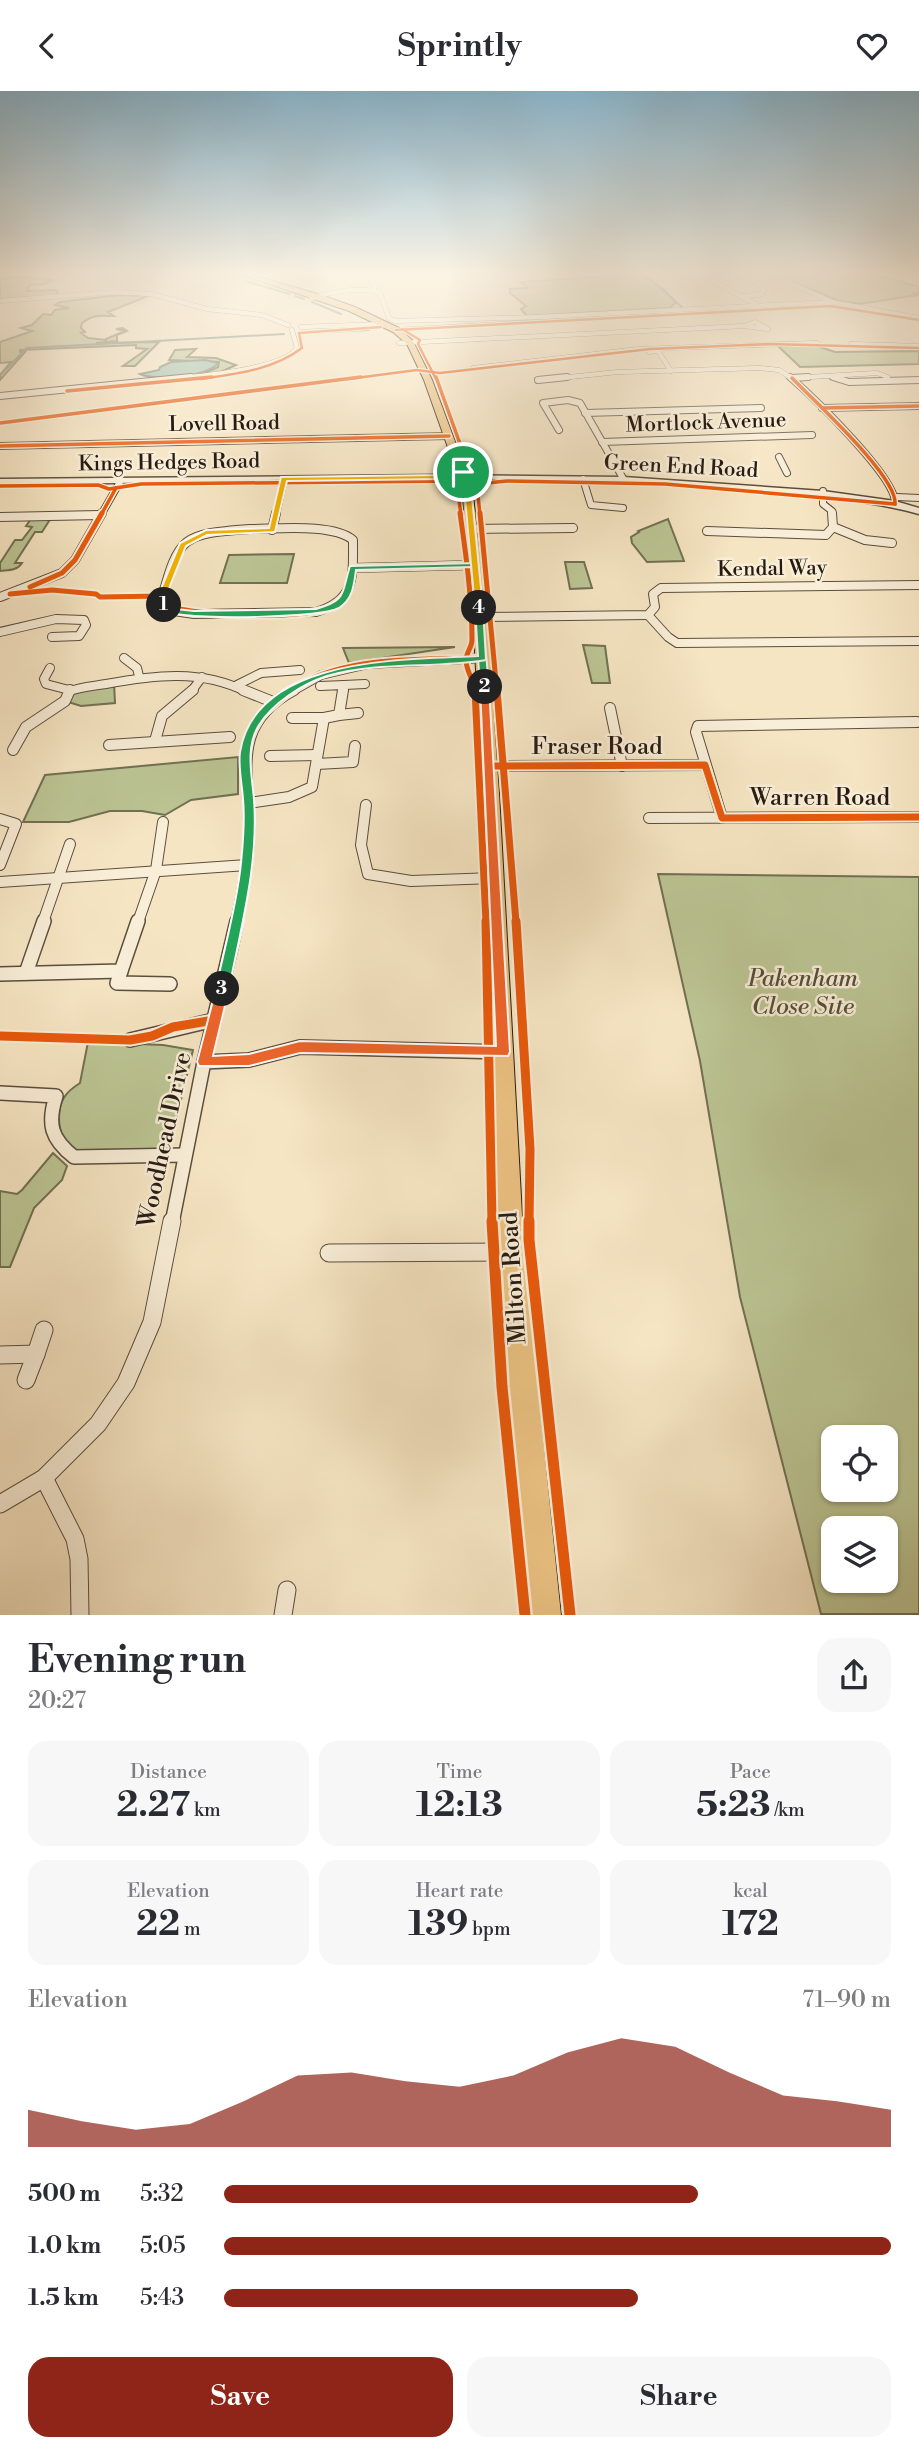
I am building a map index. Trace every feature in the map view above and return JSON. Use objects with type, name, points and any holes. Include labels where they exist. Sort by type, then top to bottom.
[{"type":"main road","name":"Milton Road","points":[[415,345],[465,478],[475,565],[489,766],[510,1252],[545,1615]]},
{"type":"street","points":[[0,396],[211,375],[254,368],[294,353],[296,345]]},
{"type":"street","points":[[473,367],[639,349],[754,345]]},
{"type":"street","points":[[876,345],[919,347]]},
{"type":"street","points":[[637,353],[658,351],[671,371]]},
{"type":"street","points":[[538,380],[600,373],[769,368],[785,372],[869,456],[871,465],[896,500],[919,498]]},
{"type":"street","points":[[792,378],[880,373],[888,377]]},
{"type":"street","points":[[834,377],[849,382],[919,380]]},
{"type":"street","points":[[559,430],[542,404],[554,400],[578,402],[624,480]]},
{"type":"street","points":[[822,408],[919,406]]},
{"type":"street","points":[[585,412],[761,408]]},
{"type":"street","name":"Mortlock Avenue","points":[[602,442],[812,435]]},
{"type":"street","name":"Lovell Road","points":[[0,446],[449,436]]},
{"type":"street","points":[[779,457],[787,473]]},
{"type":"street","name":"Green End Road","points":[[465,478],[624,480],[823,493],[896,500],[919,511]]},
{"type":"street","name":"Kings Hedges Road","points":[[0,482],[465,478]]},
{"type":"street","points":[[272,530],[284,479]]},
{"type":"street","points":[[583,479],[591,505],[623,508]]},
{"type":"street","points":[[0,597],[62,573],[75,560],[121,480]]},
{"type":"street","points":[[707,531],[776,531],[821,535],[830,533],[833,527],[832,512],[823,504],[823,493]]},
{"type":"street","points":[[0,517],[100,515]]},
{"type":"street","points":[[833,527],[878,544],[892,543]]},
{"type":"street","points":[[471,529],[573,528]]},
{"type":"street","points":[[327,530],[346,534],[353,540],[353,568],[347,597],[336,606],[316,612],[194,614],[174,611],[163,604],[162,596],[186,541],[212,532],[327,530]]},
{"type":"street","points":[[353,568],[475,565]]},
{"type":"street","name":"Kendal Way","points":[[648,615],[655,607],[653,594],[662,588],[919,585]]},
{"type":"street","points":[[480,617],[648,615],[657,621],[665,637],[677,643],[919,641]]},
{"type":"street","points":[[0,632],[66,618],[79,617],[84,620],[86,625],[79,636],[52,637]]},
{"type":"street","points":[[124,658],[137,668],[139,676]]},
{"type":"street","name":"Woodhead Drive","points":[[0,1504],[44,1478],[98,1424],[126,1383],[152,1322],[204,1062],[242,901],[247,865],[249,803],[245,753],[249,734],[259,717],[273,702],[303,683],[343,669],[388,663],[483,658]]},
{"type":"street","points":[[237,685],[261,673],[290,667],[300,670]]},
{"type":"street","points":[[50,668],[44,680],[46,684],[69,690],[139,676],[177,674],[237,685],[273,702]]},
{"type":"street","points":[[155,741],[156,721],[163,712],[198,685],[202,677]]},
{"type":"street","points":[[320,686],[365,684]]},
{"type":"street","points":[[339,715],[344,685]]},
{"type":"street","points":[[13,750],[26,727],[65,701],[69,690]]},
{"type":"street","points":[[610,708],[622,766]]},
{"type":"street","points":[[292,718],[324,718],[358,713]]},
{"type":"street","points":[[249,803],[300,795],[312,787],[324,718]]},
{"type":"street","points":[[722,818],[696,733],[698,726],[918,722]]},
{"type":"street","points":[[109,745],[230,737]]},
{"type":"street","points":[[270,756],[353,762],[355,746]]},
{"type":"street","name":"Fraser Road","points":[[489,766],[705,765]]},
{"type":"street","points":[[366,805],[361,845],[366,867],[373,877],[399,880],[494,878]]},
{"type":"street","name":"Warren Road","points":[[649,818],[919,817]]},
{"type":"street","points":[[0,819],[12,821],[16,824],[16,830],[0,865]]},
{"type":"street","points":[[163,822],[156,870],[117,983],[170,984]]},
{"type":"street","points":[[26,973],[70,844]]},
{"type":"street","points":[[0,883],[247,865]]},
{"type":"street","points":[[0,974],[121,971]]},
{"type":"street","points":[[130,1040],[152,1036],[173,1027],[214,1020]]},
{"type":"street","points":[[204,1062],[249,1060],[300,1047],[503,1052]]},
{"type":"street","points":[[0,1093],[56,1096],[49,1124],[52,1138],[74,1157],[185,1155]]},
{"type":"street","points":[[329,1253],[510,1252]]},
{"type":"street","points":[[26,1380],[44,1329]]},
{"type":"street","points":[[0,1355],[36,1354]]},
{"type":"street","points":[[44,1478],[75,1539],[79,1559],[80,1615]]},
{"type":"street","points":[[283,1615],[287,1590]]},
{"type":"green space","points":[[0,345],[133,345],[20,350],[25,352],[0,380],[0,375],[11,362],[0,363]]},
{"type":"green space","points":[[136,345],[156,345],[135,366],[123,366],[147,349],[136,348]]},
{"type":"green space","points":[[778,346],[817,346],[835,352],[919,351],[919,364],[800,367]]},
{"type":"green space","points":[[196,349],[187,357],[216,358],[236,365],[216,374],[183,375],[205,373],[218,367],[219,362],[169,360],[175,350]]},
{"type":"green space","points":[[51,518],[42,532],[35,532],[15,563],[22,563],[20,566],[0,571],[0,563],[15,540],[22,540],[32,527],[26,526],[31,519]]},
{"type":"green space","points":[[668,519],[684,561],[647,562],[632,543],[631,537],[638,531]]},
{"type":"green space","points":[[294,554],[287,583],[220,583],[229,555]]},
{"type":"green space","points":[[565,562],[584,562],[592,588],[570,589]]},
{"type":"green space","points":[[583,645],[605,646],[610,683],[592,683]]},
{"type":"green space","points":[[455,647],[349,663],[343,648]]},
{"type":"green space","points":[[114,683],[115,703],[81,706],[68,702],[74,693]]},
{"type":"green space","points":[[238,757],[238,794],[191,800],[165,815],[142,811],[110,811],[69,822],[23,822],[45,775]]},
{"type":"green space","name":"Pakenham Close Site","points":[[658,874],[919,877],[919,1614],[821,1614],[740,1297],[700,1061]]},
{"type":"green space","points":[[88,1042],[163,1045],[193,1050],[169,1149],[82,1152],[65,1140],[60,1127],[60,1106],[67,1093],[80,1083]]},
{"type":"green space","points":[[53,1153],[67,1166],[62,1180],[34,1208],[10,1267],[0,1267],[0,1191],[17,1194]]},
{"type":"shaded area","points":[[205,360],[218,363],[203,372],[180,376],[157,377],[140,374],[159,370],[171,362]]},
{"type":"waterway","points":[[0,375],[27,348],[80,345]]},
{"type":"cycle path","points":[[67,391],[229,375],[287,359],[302,348],[301,345]]},
{"type":"cycle path","points":[[419,345],[436,378],[459,441],[473,470]]},
{"type":"cycle path","points":[[0,423],[417,370],[440,373],[650,349],[743,345]]},
{"type":"cycle path","points":[[812,345],[919,348]]},
{"type":"cycle path","points":[[792,378],[869,456],[894,491],[895,504]]},
{"type":"cycle path","points":[[822,408],[919,406]]},
{"type":"cycle path","points":[[0,446],[449,436]]},
{"type":"cycle path","points":[[0,486],[98,485],[109,489],[141,484],[444,481],[457,486],[507,481],[665,484],[895,504]]},
{"type":"cycle path","points":[[477,485],[491,617],[517,933],[530,1149],[529,1240],[570,1615]]},
{"type":"cycle path","points":[[457,486],[470,586],[472,644],[466,657],[466,665],[474,680],[483,823],[495,1296],[525,1615]]},
{"type":"cycle path","points":[[30,587],[62,573],[75,560],[116,488]]},
{"type":"cycle path","points":[[10,594],[52,590],[96,594],[100,597],[162,596],[163,604],[175,610],[213,615],[316,612],[340,603],[347,593],[353,568],[475,565]]},
{"type":"cycle path","points":[[0,1036],[130,1040],[152,1036],[173,1027],[214,1020],[232,953],[245,884],[249,825],[246,749],[248,737],[257,721],[290,690],[313,677],[339,669],[395,661],[476,658]]},
{"type":"cycle path","points":[[493,766],[705,765],[722,818],[919,817]]},
{"type":"route","points":[[463,472],[446,472],[442,474],[443,477],[284,479],[272,530],[212,532],[186,541],[182,544],[161,601],[174,611],[194,614],[316,612],[336,606],[347,597],[353,568],[475,565],[483,658],[491,793],[503,1052],[300,1047],[249,1060],[204,1062],[242,901],[249,837],[245,753],[249,734],[259,717],[273,702],[303,683],[343,669],[368,664],[483,658],[480,617],[475,565],[467,487],[463,472]]}]
